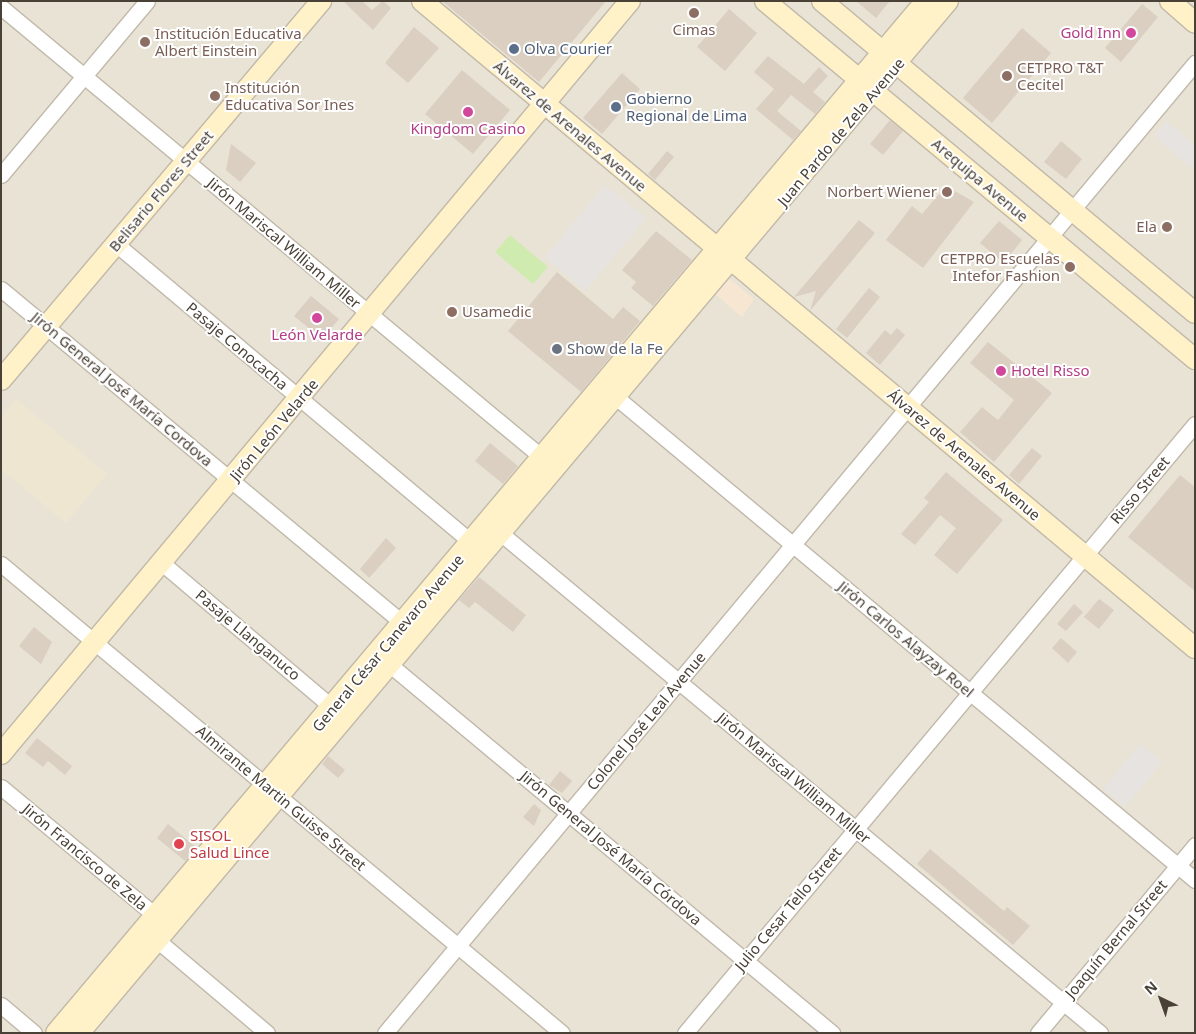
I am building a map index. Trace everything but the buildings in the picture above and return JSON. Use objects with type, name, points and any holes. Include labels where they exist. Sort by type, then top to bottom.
[{"type":"main road","name":"Belisario Flores Street","points":[[1,380],[321,1]]},
{"type":"main road","name":"Álvarez de Arenales Avenue","points":[[422,1],[1195,648]]},
{"type":"main road","name":"Jirón León Velarde","points":[[1,754],[372,316],[630,1]]},
{"type":"main road","name":"Arequipa Avenue","points":[[765,1],[1195,359]]},
{"type":"main road","points":[[822,1],[1195,313]]},
{"type":"main road","name":"Juan Pardo de Zela Avenue","points":[[890,58],[926,1]]},
{"type":"main road","name":"Juan Pardo de Zela Avenue","points":[[725,256],[890,58],[948,1]]},
{"type":"main road","points":[[1170,1],[1195,23]]},
{"type":"main road","name":"General César Canevaro Avenue","points":[[79,1033],[157,940],[273,791],[333,708],[472,543],[495,529],[617,398],[725,256]]},
{"type":"main road","name":"General César Canevaro Avenue","points":[[56,1033],[156,916],[389,664],[495,529],[544,459],[725,256]]},
{"type":"street","points":[[1,175],[147,1]]},
{"type":"street","name":"Jirón Mariscal William Miller","points":[[1,7],[544,459]]},
{"type":"street","name":"Colonel José Leal Avenue","points":[[385,1033],[1195,64]]},
{"type":"street","name":"Pasaje Conocacha","points":[[116,244],[472,543]]},
{"type":"street","name":"Jirón General José María Cordova","points":[[1,289],[404,624]]},
{"type":"street","name":"Jirón Carlos Alayzay Roel","points":[[617,398],[1195,880]]},
{"type":"street","name":"Risso Street","points":[[1084,556],[1195,424]]},
{"type":"street","name":"Jirón Mariscal William Miller","points":[[495,529],[1100,1033]]},
{"type":"street","name":"Julio Cesar Tello Street","points":[[685,1033],[1084,556]]},
{"type":"street","name":"Pasaje Llanganuco","points":[[162,563],[333,708]]},
{"type":"street","name":"Almirante Martin Guisse Street","points":[[1,564],[562,1033]]},
{"type":"street","name":"Jirón General José María Córdova","points":[[389,664],[832,1033]]},
{"type":"street","name":"Jirón Francisco de Zela","points":[[1,787],[156,916],[157,940]]},
{"type":"street","name":"Joaquín Bernal Street","points":[[1038,1033],[1195,845]]},
{"type":"street","points":[[157,940],[267,1033]]},
{"type":"street","points":[[1,1005],[34,1033]]},
{"type":"shaded area","points":[[1,1],[1195,1],[1195,1033],[1,1033]]},
{"type":"shaded area","points":[[1166,121],[1195,145],[1195,171],[1154,136]]},
{"type":"shaded area","points":[[605,185],[646,218],[585,291],[545,257]]},
{"type":"shaded area","points":[[728,278],[754,299],[742,317],[715,294]]},
{"type":"shaded area","points":[[16,399],[107,474],[66,523],[1,469],[1,417]]},
{"type":"shaded area","points":[[1140,744],[1162,762],[1125,807],[1103,789]]},
{"type":"green space","points":[[510,235],[548,267],[533,284],[495,252]]},
{"type":"place","name":"Cimas","points":[[694,13]]},
{"type":"place","name":"Gold Inn","points":[[1131,33]]},
{"type":"place","name":"Institución Educativa Albert Einstein","points":[[145,42]]},
{"type":"place","name":"Olva Courier","points":[[514,49]]},
{"type":"place","name":"CETPRO T&T Cecitel","points":[[1007,76]]},
{"type":"place","name":"Institución Educativa Sor Ines","points":[[215,96]]},
{"type":"place","name":"Gobierno Regional de Lima","points":[[616,107]]},
{"type":"place","name":"Kingdom Casino","points":[[468,112]]},
{"type":"place","name":"Norbert Wiener","points":[[947,192]]},
{"type":"place","name":"Ela","points":[[1167,227]]},
{"type":"place","name":"CETPRO Escuelas Intefor Fashion","points":[[1070,267]]},
{"type":"place","name":"Usamedic","points":[[452,312]]},
{"type":"place","name":"León Velarde","points":[[317,318]]},
{"type":"place","name":"Show de la Fe","points":[[557,349]]},
{"type":"place","name":"Hotel Risso","points":[[1001,371]]},
{"type":"place","name":"SISOL Salud Lince","points":[[179,844]]}]
